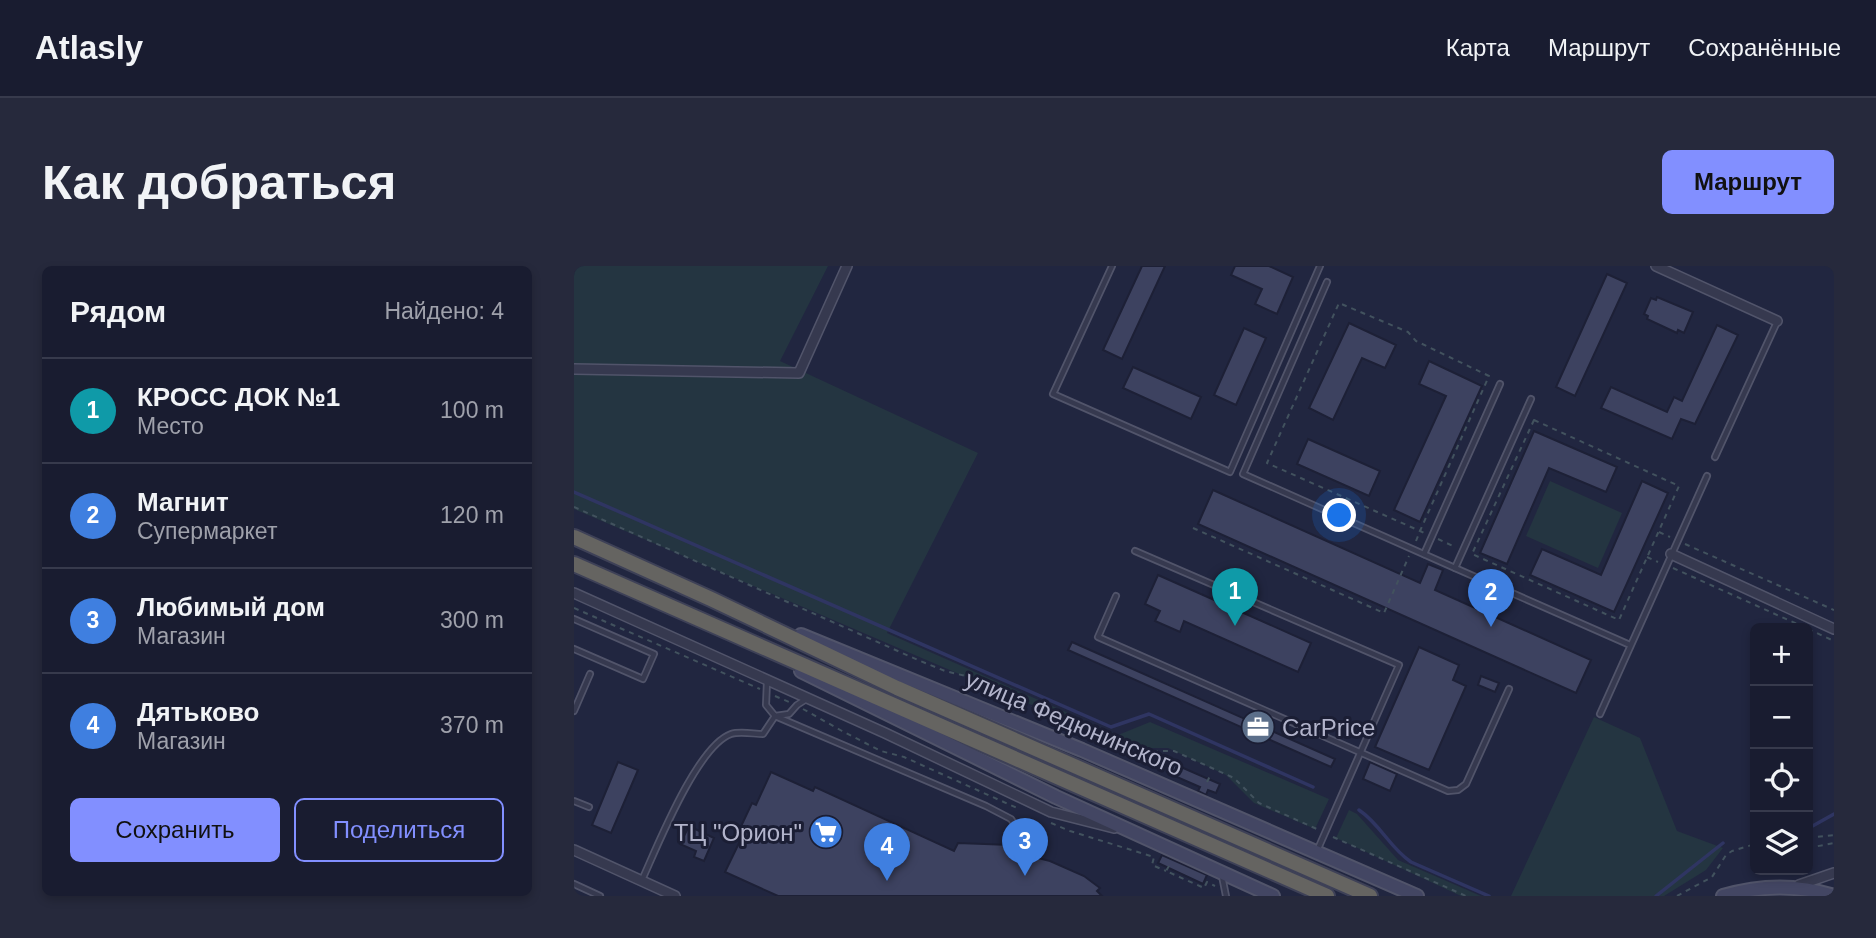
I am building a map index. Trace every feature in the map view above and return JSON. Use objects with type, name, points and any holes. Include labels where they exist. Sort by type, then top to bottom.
[{"type":"highway","name":"улица Федюнинского","points":[[574,537],[711,598],[897,688],[1370,896]]},
{"type":"highway","points":[[574,564],[1327,896]]},
{"type":"main road","name":"улица Федюнинского","points":[[711,598],[1082,750],[1417,896]]},
{"type":"main road","points":[[704,622],[1126,831],[1266,895]]},
{"type":"main road","points":[[1723,896],[1756,888],[1792,887],[1834,896]]},
{"type":"street","points":[[574,369],[799,373],[847,266]]},
{"type":"street","points":[[1656,266],[1777,321]]},
{"type":"street","points":[[1671,554],[1834,629]]},
{"type":"street","points":[[574,593],[809,698],[1051,812],[1126,831]]},
{"type":"street","points":[[574,850],[642,881],[652,891],[675,896]]},
{"type":"street","points":[[1792,887],[1834,873]]},
{"type":"lane","points":[[1112,266],[1053,394],[1230,472],[1320,266]]},
{"type":"lane","points":[[1328,282],[1242,474],[1630,645]]},
{"type":"lane","points":[[1715,457],[1777,321]]},
{"type":"lane","points":[[1424,554],[1500,384]]},
{"type":"lane","points":[[1455,568],[1531,399]]},
{"type":"lane","points":[[1600,713],[1707,476]]},
{"type":"lane","points":[[1135,551],[1399,665],[1316,852]]},
{"type":"lane","points":[[1116,596],[1098,637],[1448,791],[1458,790],[1466,784],[1509,689]]},
{"type":"lane","points":[[574,619],[654,654],[643,679],[574,649]]},
{"type":"lane","points":[[574,711],[590,674]]},
{"type":"lane","points":[[767,680],[766,705],[775,716],[986,806],[1011,819],[1018,831]]},
{"type":"lane","points":[[775,716],[789,714],[809,698]]},
{"type":"lane","points":[[642,881],[682,794],[710,748],[731,734],[764,734],[775,716]]},
{"type":"lane","points":[[574,801],[589,807]]},
{"type":"lane","points":[[1220,872],[1226,893]]},
{"type":"lane","points":[[574,884],[600,896]]},
{"type":"path","points":[[1463,550],[1267,463],[1339,303],[1408,332],[1416,341],[1489,376]]},
{"type":"path","points":[[1534,420],[1679,486],[1647,557],[1619,620],[1472,554],[1534,420]]},
{"type":"path","points":[[574,507],[918,660],[1015,695],[1034,708],[1140,751],[1174,751],[1234,778],[1259,803],[1466,896]]},
{"type":"path","points":[[1659,532],[1834,610]]},
{"type":"path","points":[[1647,557],[1794,623]]},
{"type":"path","points":[[574,608],[797,705],[881,751],[904,757],[1019,808]]},
{"type":"path","points":[[1813,632],[1834,641]]},
{"type":"path","points":[[1207,782],[1211,774]]},
{"type":"path","points":[[1044,820],[1070,831],[1154,857],[1152,864],[1204,888],[1207,882],[1226,893]]},
{"type":"path","points":[[1813,837],[1834,835]]},
{"type":"path","points":[[1813,847],[1834,844]]},
{"type":"path","points":[[1677,896],[1712,877],[1726,855],[1750,846]]},
{"type":"path","points":[[1166,871],[1168,866]]},
{"type":"shaded area","points":[[574,266],[828,266],[780,361],[978,453],[887,633],[1118,735],[1150,722],[1329,799],[1315,829],[1254,803],[1226,775],[1168,748],[1132,748],[574,509]]},
{"type":"shaded area","points":[[1550,481],[1622,513],[1598,568],[1526,536]]},
{"type":"shaded area","points":[[1594,717],[1640,738],[1677,831],[1723,848],[1706,870],[1664,896],[1511,896]]},
{"type":"shaded area","points":[[1349,810],[1357,814],[1398,860],[1481,896],[1461,896],[1336,838]]},
{"type":"building","points":[[1142,266],[1165,266],[1122,359],[1103,350]]},
{"type":"building","points":[[1235,266],[1269,266],[1293,277],[1277,314],[1255,304],[1262,289],[1231,275]]},
{"type":"building","points":[[1607,274],[1627,283],[1575,396],[1556,387]]},
{"type":"building","points":[[1657,297],[1693,312],[1684,333],[1678,330],[1677,333],[1647,319],[1648,316],[1644,314],[1651,298],[1656,300]]},
{"type":"building","points":[[1349,323],[1396,345],[1385,368],[1362,358],[1333,420],[1309,408]]},
{"type":"building","points":[[1717,325],[1738,335],[1695,424],[1681,419],[1672,439],[1601,408],[1611,387],[1667,412],[1674,397],[1682,401]]},
{"type":"building","points":[[1244,328],[1266,338],[1236,405],[1214,395]]},
{"type":"building","points":[[1429,361],[1482,386],[1420,522],[1394,510],[1446,396],[1419,384]]},
{"type":"building","points":[[1133,367],[1201,397],[1191,419],[1123,388]]},
{"type":"building","points":[[1534,431],[1617,467],[1606,492],[1549,468],[1507,564],[1480,553]]},
{"type":"building","points":[[1308,439],[1380,471],[1369,496],[1297,464]]},
{"type":"building","points":[[1642,481],[1668,493],[1614,612],[1530,575],[1542,549],[1601,575]]},
{"type":"building","points":[[1213,490],[1420,583],[1428,564],[1443,570],[1435,590],[1591,660],[1576,693],[1198,524]]},
{"type":"building","points":[[1158,575],[1311,643],[1298,672],[1184,621],[1180,632],[1155,621],[1160,611],[1145,604]]},
{"type":"building","points":[[1072,642],[1335,759],[1331,767],[1068,650]]},
{"type":"building","points":[[1419,647],[1459,665],[1453,680],[1466,686],[1429,770],[1375,747]]},
{"type":"building","points":[[1481,676],[1499,683],[1495,692],[1478,685]]},
{"type":"building","points":[[618,762],[638,770],[611,833],[592,825]]},
{"type":"building","points":[[1370,762],[1397,774],[1390,791],[1363,779]]},
{"type":"building","points":[[1174,764],[1220,784],[1216,793],[1208,790],[1206,795],[1198,791],[1200,787],[1170,774]]},
{"type":"building","name":"ТЦ \"Орион\"","points":[[771,772],[813,791],[815,787],[954,851],[958,843],[1011,845],[1010,851],[1050,861],[1084,876],[1100,888],[1097,891],[1102,896],[778,896],[725,872],[741,839],[736,837],[752,803],[756,805]]},
{"type":"building","points":[[689,826],[714,838],[704,861],[694,857],[696,851],[680,844]]},
{"type":"building","points":[[1162,855],[1207,875],[1203,884],[1158,863]]},
{"type":"waterway","points":[[574,492],[1111,727],[1149,714],[1313,787]]},
{"type":"waterway","points":[[1359,810],[1411,862],[1489,896]]},
{"type":"waterway","points":[[1813,826],[1834,814]]},
{"type":"waterway","points":[[1656,896],[1723,843]]},
{"type":"place","name":"КРОСС ДОК №1","points":[[1235,626]]},
{"type":"place","name":"Магнит","points":[[1491,627]]},
{"type":"place","name":"CarPrice","points":[[1258,727]]},
{"type":"place","name":"ТЦ \"Орион\"","points":[[826,832]]},
{"type":"place","name":"Любимый дом","points":[[1025,876]]},
{"type":"place","name":"Дятьково","points":[[887,881]]}]
